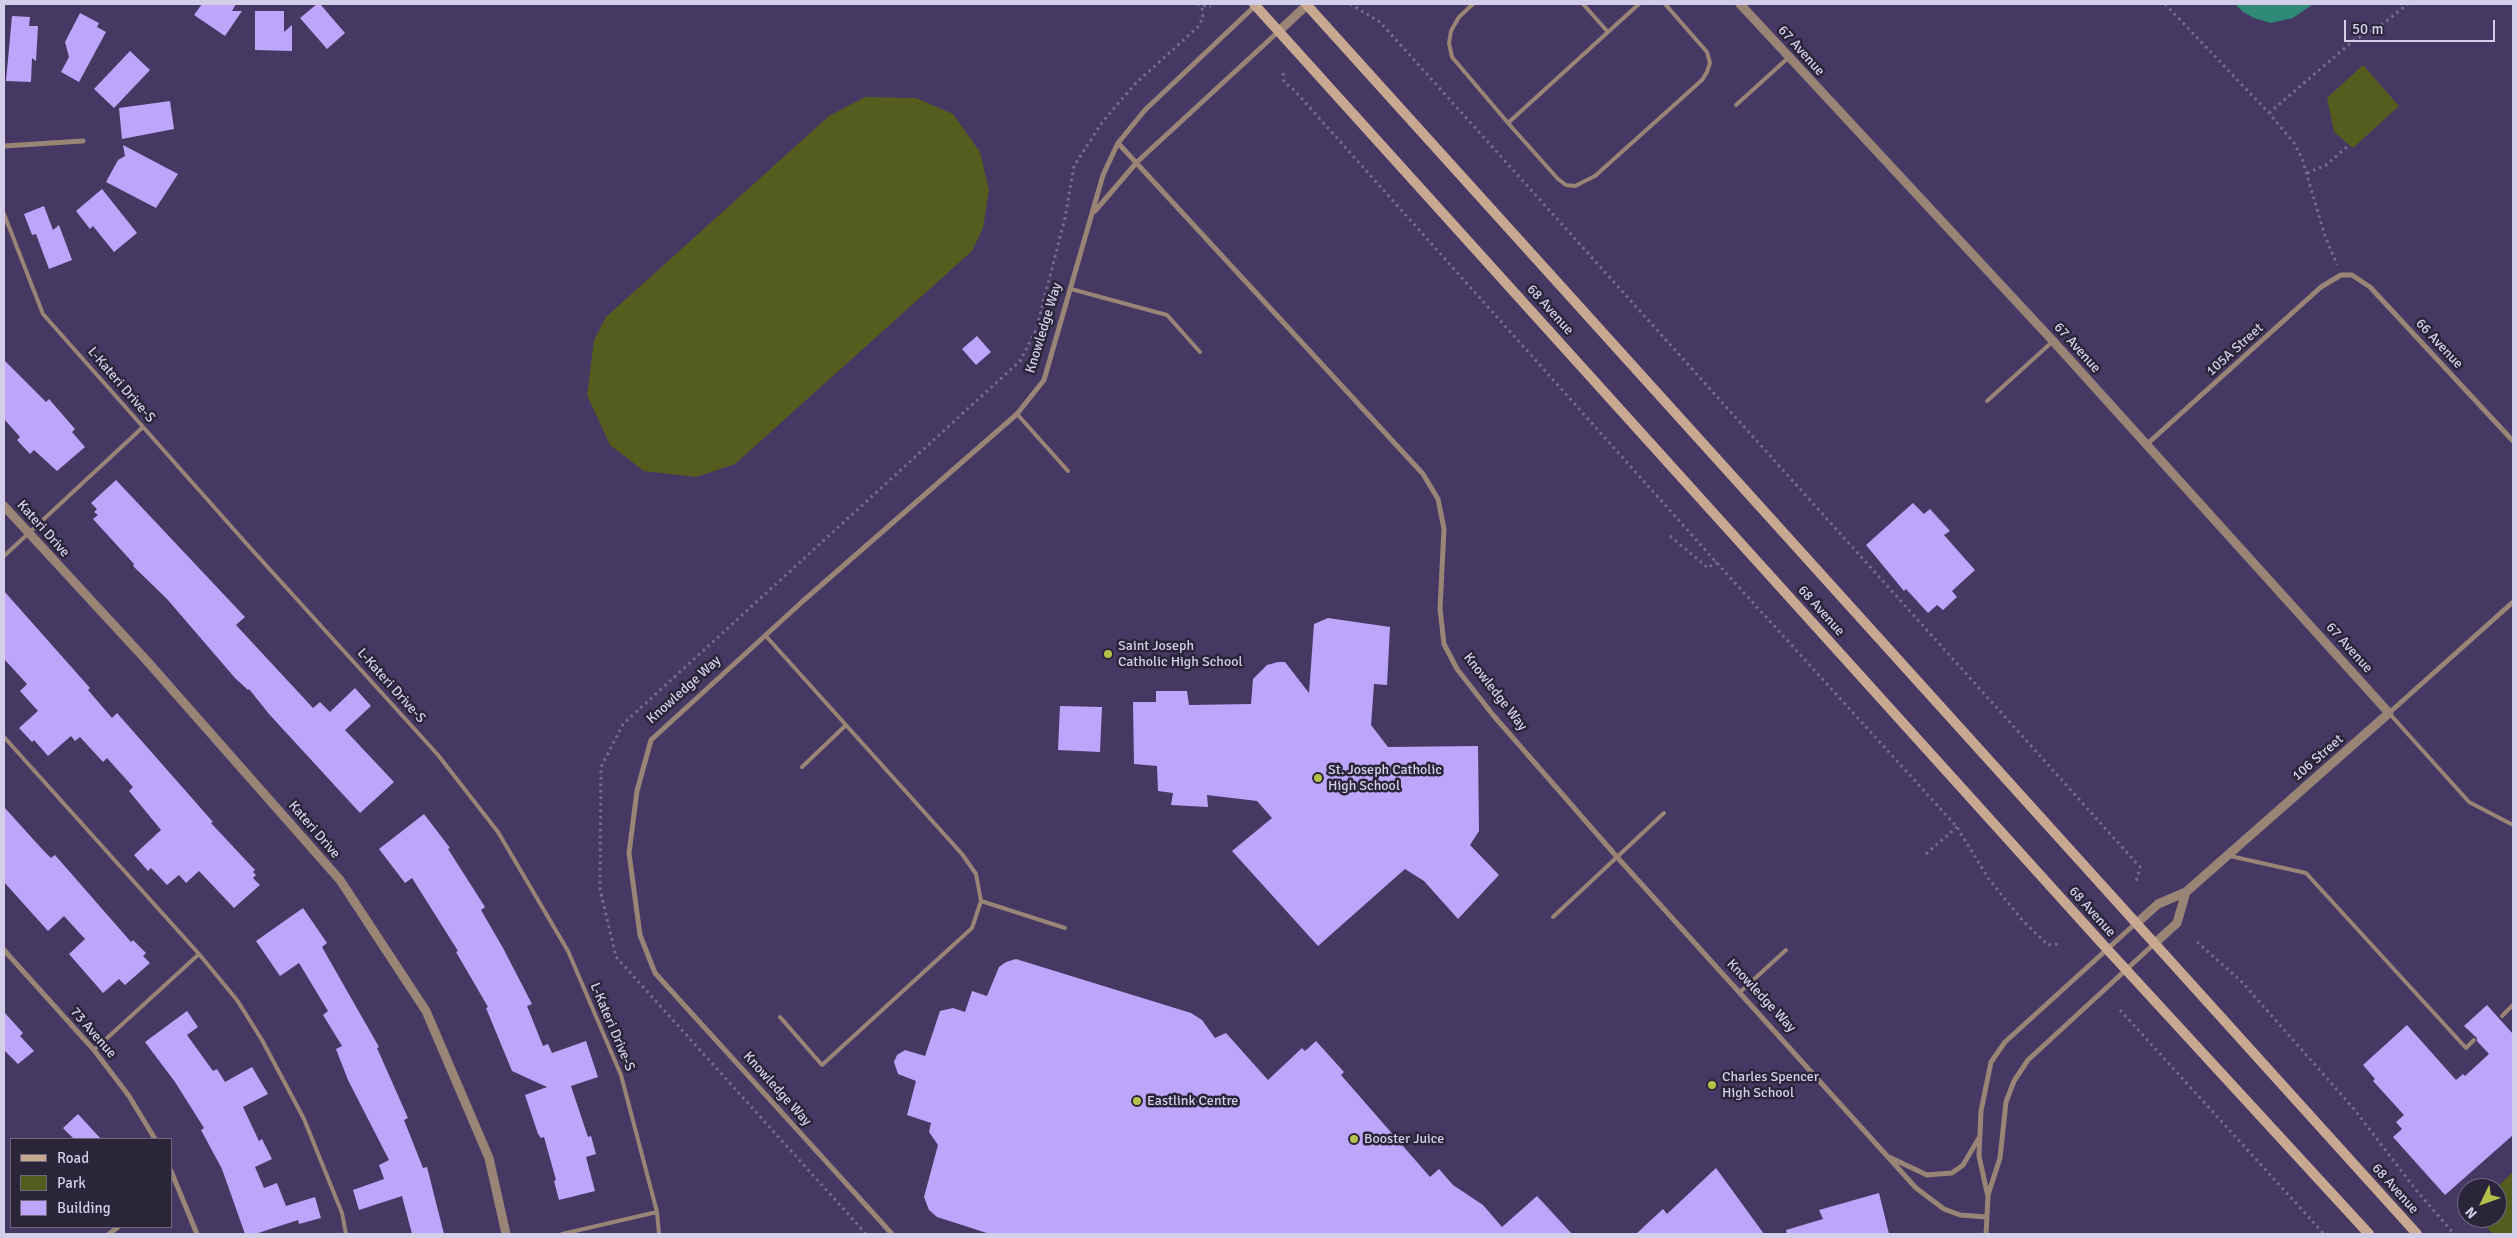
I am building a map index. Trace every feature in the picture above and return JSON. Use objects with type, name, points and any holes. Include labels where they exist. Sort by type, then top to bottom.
[{"type":"main road","name":"68 Avenue","points":[[1256,4],[2126,970],[2369,1234]]},
{"type":"main road","name":"68 Avenue","points":[[1307,4],[2417,1234]]},
{"type":"street","name":"Knowledge Way","points":[[892,1234],[655,973],[640,936],[629,853],[637,791],[651,740],[765,635],[1017,414],[1044,380],[1103,175],[1118,143],[1145,110],[1256,4]]},
{"type":"street","name":"Knowledge Way","points":[[1093,213],[1138,162],[1307,4]]},
{"type":"street","name":"67 Avenue","points":[[1740,4],[1788,58],[2053,341],[2389,714]]},
{"type":"street","points":[[4,146],[83,141]]},
{"type":"street","name":"Knowledge Way","points":[[1118,143],[1138,162],[1423,474],[1438,499],[1444,529],[1440,609],[1444,644],[1457,668],[1493,715],[1617,857],[1916,1188],[1944,1210],[1960,1215],[1987,1217]]},
{"type":"street","name":"66 Avenue","points":[[2341,275],[2352,275],[2370,287],[2513,441]]},
{"type":"street","name":"105A Street","points":[[2146,445],[2321,287],[2341,275]]},
{"type":"street","name":"Kateri Drive","points":[[4,506],[147,661],[340,880],[426,1011],[489,1158],[506,1234]]},
{"type":"street","name":"106 Street","points":[[2136,923],[2158,904],[2186,892],[2389,714],[2513,602]]},
{"type":"street","points":[[2154,944],[2177,923],[2186,892]]},
{"type":"street","name":"Knowledge Way","points":[[1988,1197],[1979,1156],[1981,1112],[1992,1062],[2005,1042],[2136,923]]},
{"type":"street","name":"Knowledge Way","points":[[1986,1234],[1988,1197],[2000,1158],[2006,1102],[2014,1081],[2028,1060],[2154,944]]},
{"type":"street","name":"73 Avenue","points":[[4,950],[94,1050],[129,1096],[154,1138]]},
{"type":"street","name":"Knowledge Way","points":[[1886,1156],[1927,1175],[1952,1173],[1963,1165],[1980,1136]]},
{"type":"street","points":[[173,1181],[197,1234]]},
{"type":"lane","points":[[1473,4],[1459,17],[1451,31],[1449,43],[1452,57],[1558,179],[1566,185],[1575,186],[1596,176],[1702,80],[1707,72],[1710,63],[1707,52],[1665,4]]},
{"type":"lane","points":[[1583,4],[1608,32]]},
{"type":"lane","points":[[1508,123],[1639,4]]},
{"type":"lane","points":[[1736,105],[1788,58]]},
{"type":"lane","name":"L-Kateri Drive-S","points":[[4,214],[43,314],[244,542],[438,754],[498,832],[568,951],[621,1075],[657,1212],[659,1234]]},
{"type":"lane","points":[[1071,289],[1167,315],[1200,352]]},
{"type":"lane","points":[[1987,401],[2053,341]]},
{"type":"lane","points":[[1017,414],[1068,470]]},
{"type":"lane","points":[[4,556],[143,427]]},
{"type":"lane","points":[[765,635],[962,854],[976,874],[981,901],[972,928],[822,1065],[780,1017]]},
{"type":"lane","points":[[2389,714],[2469,802],[2513,825]]},
{"type":"lane","points":[[802,767],[846,725]]},
{"type":"lane","points":[[4,737],[199,954],[237,1000],[262,1040],[296,1103],[342,1213],[346,1234]]},
{"type":"lane","points":[[1553,917],[1664,813]]},
{"type":"lane","points":[[2228,856],[2306,873],[2466,1048],[2474,1040]]},
{"type":"lane","points":[[981,901],[1065,928]]},
{"type":"lane","points":[[1739,993],[1786,950]]},
{"type":"lane","points":[[94,1050],[199,954]]},
{"type":"lane","points":[[2502,1016],[2513,1005]]},
{"type":"lane","points":[[562,1234],[657,1212]]},
{"type":"path","points":[[866,1234],[616,957],[600,889],[602,767],[623,724],[1020,361],[1036,330],[1065,218],[1074,166],[1104,121],[1136,83],[1199,26],[1203,17],[1200,4],[1211,6]]},
{"type":"path","points":[[1350,4],[1380,22],[2140,867],[2136,882]]},
{"type":"path","points":[[2164,4],[2269,113],[2298,150],[2307,173],[2325,236],[2341,275]]},
{"type":"path","points":[[2269,113],[2353,41],[2375,30],[2408,4]]},
{"type":"path","points":[[1283,73],[1284,82],[1301,97],[1716,562],[1957,827],[1988,878],[2022,922],[2048,945],[2060,944]]},
{"type":"path","points":[[2307,173],[2326,165],[2349,145]]},
{"type":"path","points":[[1670,536],[1708,568],[1716,562]]},
{"type":"path","points":[[1926,854],[1957,827]]},
{"type":"path","points":[[2197,942],[2241,981],[2354,1109],[2416,1190],[2454,1234]]},
{"type":"path","points":[[2120,1010],[2324,1234]]},
{"type":"green space","points":[[2363,65],[2399,106],[2353,148],[2334,132],[2327,98]]},
{"type":"green space","points":[[865,97],[916,98],[953,114],[980,152],[989,190],[983,228],[972,251],[735,464],[696,477],[644,471],[610,445],[587,395],[594,340],[606,317],[829,116]]},
{"type":"green space","points":[[2513,1172],[2513,1234],[2493,1234],[2487,1228],[2507,1228],[2507,1178]]},
{"type":"shaded area","points":[[2235,4],[2313,4],[2293,18],[2271,23],[2254,18],[2243,12]]},
{"type":"building","points":[[202,4],[236,4],[232,11],[242,11],[225,36],[194,15]]},
{"type":"building","points":[[317,4],[320,4],[345,33],[327,49],[300,18]]},
{"type":"building","points":[[255,11],[284,11],[284,32],[292,25],[292,51],[255,50]]},
{"type":"building","points":[[80,13],[99,23],[97,27],[106,32],[79,82],[61,72],[69,57],[65,42]]},
{"type":"building","points":[[12,16],[30,17],[29,26],[38,26],[36,61],[32,58],[31,82],[6,81]]},
{"type":"building","points":[[130,51],[150,70],[114,108],[94,89]]},
{"type":"building","points":[[170,101],[174,129],[122,139],[119,108]]},
{"type":"building","points":[[123,145],[178,174],[156,208],[106,182],[118,160],[125,156]]},
{"type":"building","points":[[102,189],[137,233],[114,252],[93,226],[90,229],[76,211]]},
{"type":"building","points":[[44,206],[53,230],[59,225],[72,260],[49,269],[36,234],[32,235],[24,214]]},
{"type":"building","points":[[977,336],[991,352],[976,365],[962,349]]},
{"type":"building","points":[[4,360],[46,402],[49,399],[75,429],[72,432],[85,447],[57,471],[34,450],[30,454],[17,440],[20,437],[4,419]]},
{"type":"building","points":[[116,480],[245,617],[236,625],[313,708],[320,702],[330,712],[355,688],[371,706],[345,730],[394,782],[360,813],[269,714],[249,689],[235,678],[167,599],[133,566],[134,564],[93,519],[98,515],[94,512],[97,509],[91,503]]},
{"type":"building","points":[[1913,503],[1924,514],[1930,509],[1950,531],[1944,535],[1975,570],[1952,591],[1957,597],[1943,610],[1937,605],[1928,613],[1906,589],[1904,591],[1866,545]]},
{"type":"building","points":[[4,591],[90,688],[88,690],[112,718],[117,713],[213,822],[211,823],[255,870],[253,872],[256,875],[253,878],[260,885],[234,908],[199,871],[186,883],[179,875],[167,885],[151,868],[148,871],[134,855],[161,830],[129,791],[133,787],[107,758],[103,762],[80,737],[75,741],[71,736],[48,756],[34,740],[32,742],[19,728],[38,711],[20,691],[27,684],[4,659]]},
{"type":"building","name":"St. Joseph Catholic High School","points":[[1328,618],[1390,627],[1387,685],[1374,684],[1371,725],[1388,747],[1478,746],[1479,831],[1470,845],[1499,875],[1458,919],[1424,881],[1405,869],[1318,946],[1232,851],[1272,818],[1257,801],[1207,795],[1208,807],[1171,805],[1173,793],[1158,791],[1157,766],[1134,764],[1133,702],[1156,702],[1156,691],[1187,691],[1189,705],[1251,704],[1253,679],[1267,665],[1278,662],[1285,662],[1309,693],[1314,624]]},
{"type":"building","points":[[1060,706],[1102,707],[1100,752],[1058,750]]},
{"type":"building","points":[[4,807],[51,858],[55,855],[131,942],[133,940],[146,953],[143,956],[150,963],[125,985],[119,979],[103,993],[69,954],[85,939],[64,916],[48,931],[4,882]]},
{"type":"building","points":[[424,814],[450,848],[448,849],[485,907],[481,910],[532,1004],[527,1006],[543,1046],[548,1044],[552,1053],[586,1041],[598,1077],[571,1086],[588,1137],[591,1136],[596,1154],[586,1157],[595,1191],[559,1200],[554,1181],[556,1180],[544,1137],[541,1138],[538,1134],[525,1095],[547,1087],[512,1071],[486,1008],[488,1007],[456,952],[458,951],[412,878],[405,883],[379,849]]},
{"type":"building","points":[[303,908],[327,943],[322,947],[379,1047],[377,1048],[408,1118],[404,1120],[423,1168],[427,1167],[444,1234],[412,1234],[402,1196],[359,1210],[353,1190],[384,1179],[379,1165],[389,1160],[348,1080],[336,1049],[342,1046],[323,1015],[328,1011],[299,963],[280,976],[256,941]]},
{"type":"building","name":"Eastlink Centre","points":[[1016,959],[1191,1013],[1202,1020],[1215,1038],[1226,1033],[1268,1080],[1302,1048],[1305,1051],[1316,1041],[1344,1072],[1341,1075],[1430,1177],[1439,1169],[1453,1185],[1483,1205],[1502,1227],[1537,1196],[1572,1234],[990,1234],[937,1217],[929,1210],[924,1197],[938,1145],[929,1132],[931,1123],[907,1115],[916,1081],[898,1074],[894,1062],[897,1055],[905,1050],[925,1056],[940,1011],[953,1008],[965,1012],[972,991],[987,996],[999,967],[1006,962]]},
{"type":"building","points":[[2487,1005],[2513,1034],[2513,1135],[2464,1178],[2457,1178],[2457,1184],[2445,1195],[2393,1137],[2402,1129],[2396,1122],[2404,1115],[2373,1081],[2375,1079],[2363,1065],[2407,1025],[2456,1080],[2463,1074],[2465,1076],[2489,1054],[2477,1041],[2477,1038],[2464,1026]]},
{"type":"building","points":[[187,1011],[198,1027],[187,1035],[213,1071],[217,1069],[225,1082],[252,1067],[268,1094],[243,1107],[259,1141],[262,1139],[272,1159],[255,1167],[264,1188],[277,1183],[286,1206],[315,1197],[321,1218],[299,1224],[298,1220],[255,1234],[245,1234],[222,1169],[201,1130],[204,1128],[175,1082],[145,1042]]},
{"type":"building","points":[[4,1012],[23,1033],[20,1036],[34,1051],[18,1064],[4,1050]]},
{"type":"building","points":[[78,1114],[100,1138],[73,1138],[63,1128]]},
{"type":"building","points":[[1716,1168],[1764,1234],[1636,1234],[1663,1209],[1667,1214]]},
{"type":"building","points":[[1879,1193],[1889,1234],[1787,1234],[1786,1230],[1823,1219],[1819,1210]]},
{"type":"place","name":"Saint Joseph Catholic High School","points":[[1108,654]]},
{"type":"place","name":"St. Joseph Catholic High School","points":[[1318,778]]},
{"type":"place","name":"Charles Spencer High School","points":[[1712,1085]]},
{"type":"place","name":"Eastlink Centre","points":[[1137,1101]]},
{"type":"place","name":"Booster Juice","points":[[1354,1139]]}]
